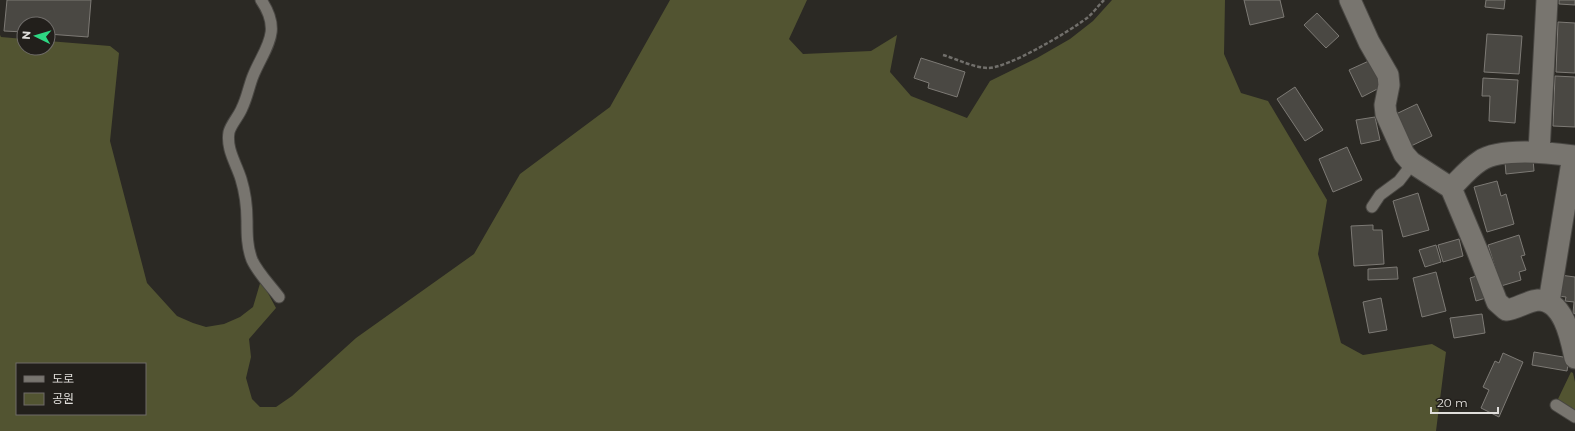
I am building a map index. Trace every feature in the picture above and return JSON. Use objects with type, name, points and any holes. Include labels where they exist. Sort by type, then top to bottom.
[{"type":"street","points":[[1350,0],[1369,42],[1388,75],[1389,84],[1385,105],[1386,114],[1404,154],[1411,162],[1451,188],[1477,250],[1496,302],[1506,310],[1537,300],[1549,302],[1561,314],[1572,342],[1575,358]]},
{"type":"street","points":[[1539,152],[1547,0]]},
{"type":"street","points":[[1451,188],[1472,166],[1491,155],[1503,153],[1539,152],[1574,156],[1549,302]]},
{"type":"lane","points":[[261,0],[270,21],[272,31],[270,40],[253,75],[244,103],[230,131],[229,143],[241,179],[246,207],[249,251],[258,270],[279,297]]},
{"type":"lane","points":[[1372,207],[1380,195],[1399,181],[1411,162]]},
{"type":"lane","points":[[1556,405],[1575,417]]},
{"type":"path","points":[[943,55],[988,68],[1000,66],[1040,48],[1071,29],[1088,17],[1104,0]]},
{"type":"green space","points":[[670,0],[807,0],[789,39],[803,54],[871,51],[897,35],[890,72],[911,96],[967,118],[990,81],[1037,58],[1070,39],[1093,21],[1112,0],[1225,0],[1224,54],[1241,93],[1268,101],[1327,200],[1318,254],[1341,343],[1363,355],[1432,344],[1446,352],[1436,431],[0,431],[0,35],[1,37],[16,38],[16,56],[56,56],[56,42],[110,46],[119,53],[110,141],[147,283],[177,316],[206,327],[224,324],[240,317],[253,307],[261,280],[276,308],[249,339],[251,357],[246,378],[252,399],[260,407],[276,407],[292,396],[356,338],[474,254],[520,174],[610,107]]},
{"type":"green space","points":[[1571,372],[1573,373],[1575,382],[1575,410],[1558,399]]},
{"type":"building","points":[[7,0],[91,0],[88,37],[56,35],[56,16],[16,16],[16,32],[4,31]]},
{"type":"building","points":[[1244,0],[1280,0],[1284,17],[1250,25]]},
{"type":"building","points":[[1486,0],[1505,0],[1504,9],[1485,7]]},
{"type":"building","points":[[1559,0],[1575,0],[1575,5],[1559,4]]},
{"type":"building","points":[[1317,13],[1339,36],[1326,48],[1304,25]]},
{"type":"building","points":[[1558,22],[1575,23],[1575,73],[1556,72]]},
{"type":"building","points":[[1487,34],[1522,36],[1519,74],[1484,72]]},
{"type":"building","points":[[921,58],[965,72],[957,97],[928,88],[929,83],[914,78]]},
{"type":"building","points":[[1371,60],[1383,86],[1362,97],[1349,70]]},
{"type":"building","points":[[1555,76],[1575,77],[1575,127],[1553,126]]},
{"type":"building","points":[[1483,78],[1518,80],[1515,123],[1489,121],[1490,96],[1482,96]]},
{"type":"building","points":[[1295,87],[1323,130],[1305,141],[1277,99]]},
{"type":"building","points":[[1417,104],[1432,136],[1411,146],[1396,114]]},
{"type":"building","points":[[1375,117],[1380,140],[1361,144],[1356,120]]},
{"type":"building","points":[[1347,147],[1362,180],[1333,192],[1319,159]]},
{"type":"building","points":[[1533,159],[1534,171],[1506,174],[1505,162]]},
{"type":"building","points":[[1497,181],[1501,196],[1506,194],[1514,224],[1487,232],[1474,187]]},
{"type":"building","points":[[1418,193],[1429,230],[1403,237],[1393,201]]},
{"type":"building","points":[[1373,225],[1373,230],[1382,230],[1384,264],[1354,266],[1351,226]]},
{"type":"building","points":[[1519,235],[1525,255],[1521,256],[1526,270],[1519,272],[1521,280],[1501,286],[1488,245]]},
{"type":"building","points":[[1459,239],[1463,256],[1443,262],[1438,245]]},
{"type":"building","points":[[1436,245],[1441,262],[1425,267],[1419,250]]},
{"type":"building","points":[[1397,267],[1398,279],[1368,280],[1368,269]]},
{"type":"building","points":[[1436,272],[1446,311],[1422,317],[1413,278]]},
{"type":"building","points":[[1483,274],[1489,297],[1476,301],[1470,278]]},
{"type":"building","points":[[1560,275],[1575,277],[1575,314],[1573,313],[1574,302],[1565,301],[1566,297],[1558,296]]},
{"type":"building","points":[[1381,298],[1387,330],[1369,333],[1363,302]]},
{"type":"building","points":[[1482,314],[1485,333],[1454,338],[1450,318]]},
{"type":"building","points":[[1534,352],[1569,358],[1567,371],[1532,365]]},
{"type":"building","points":[[1503,353],[1523,362],[1499,417],[1481,408],[1489,390],[1483,387],[1495,361],[1499,363]]}]
